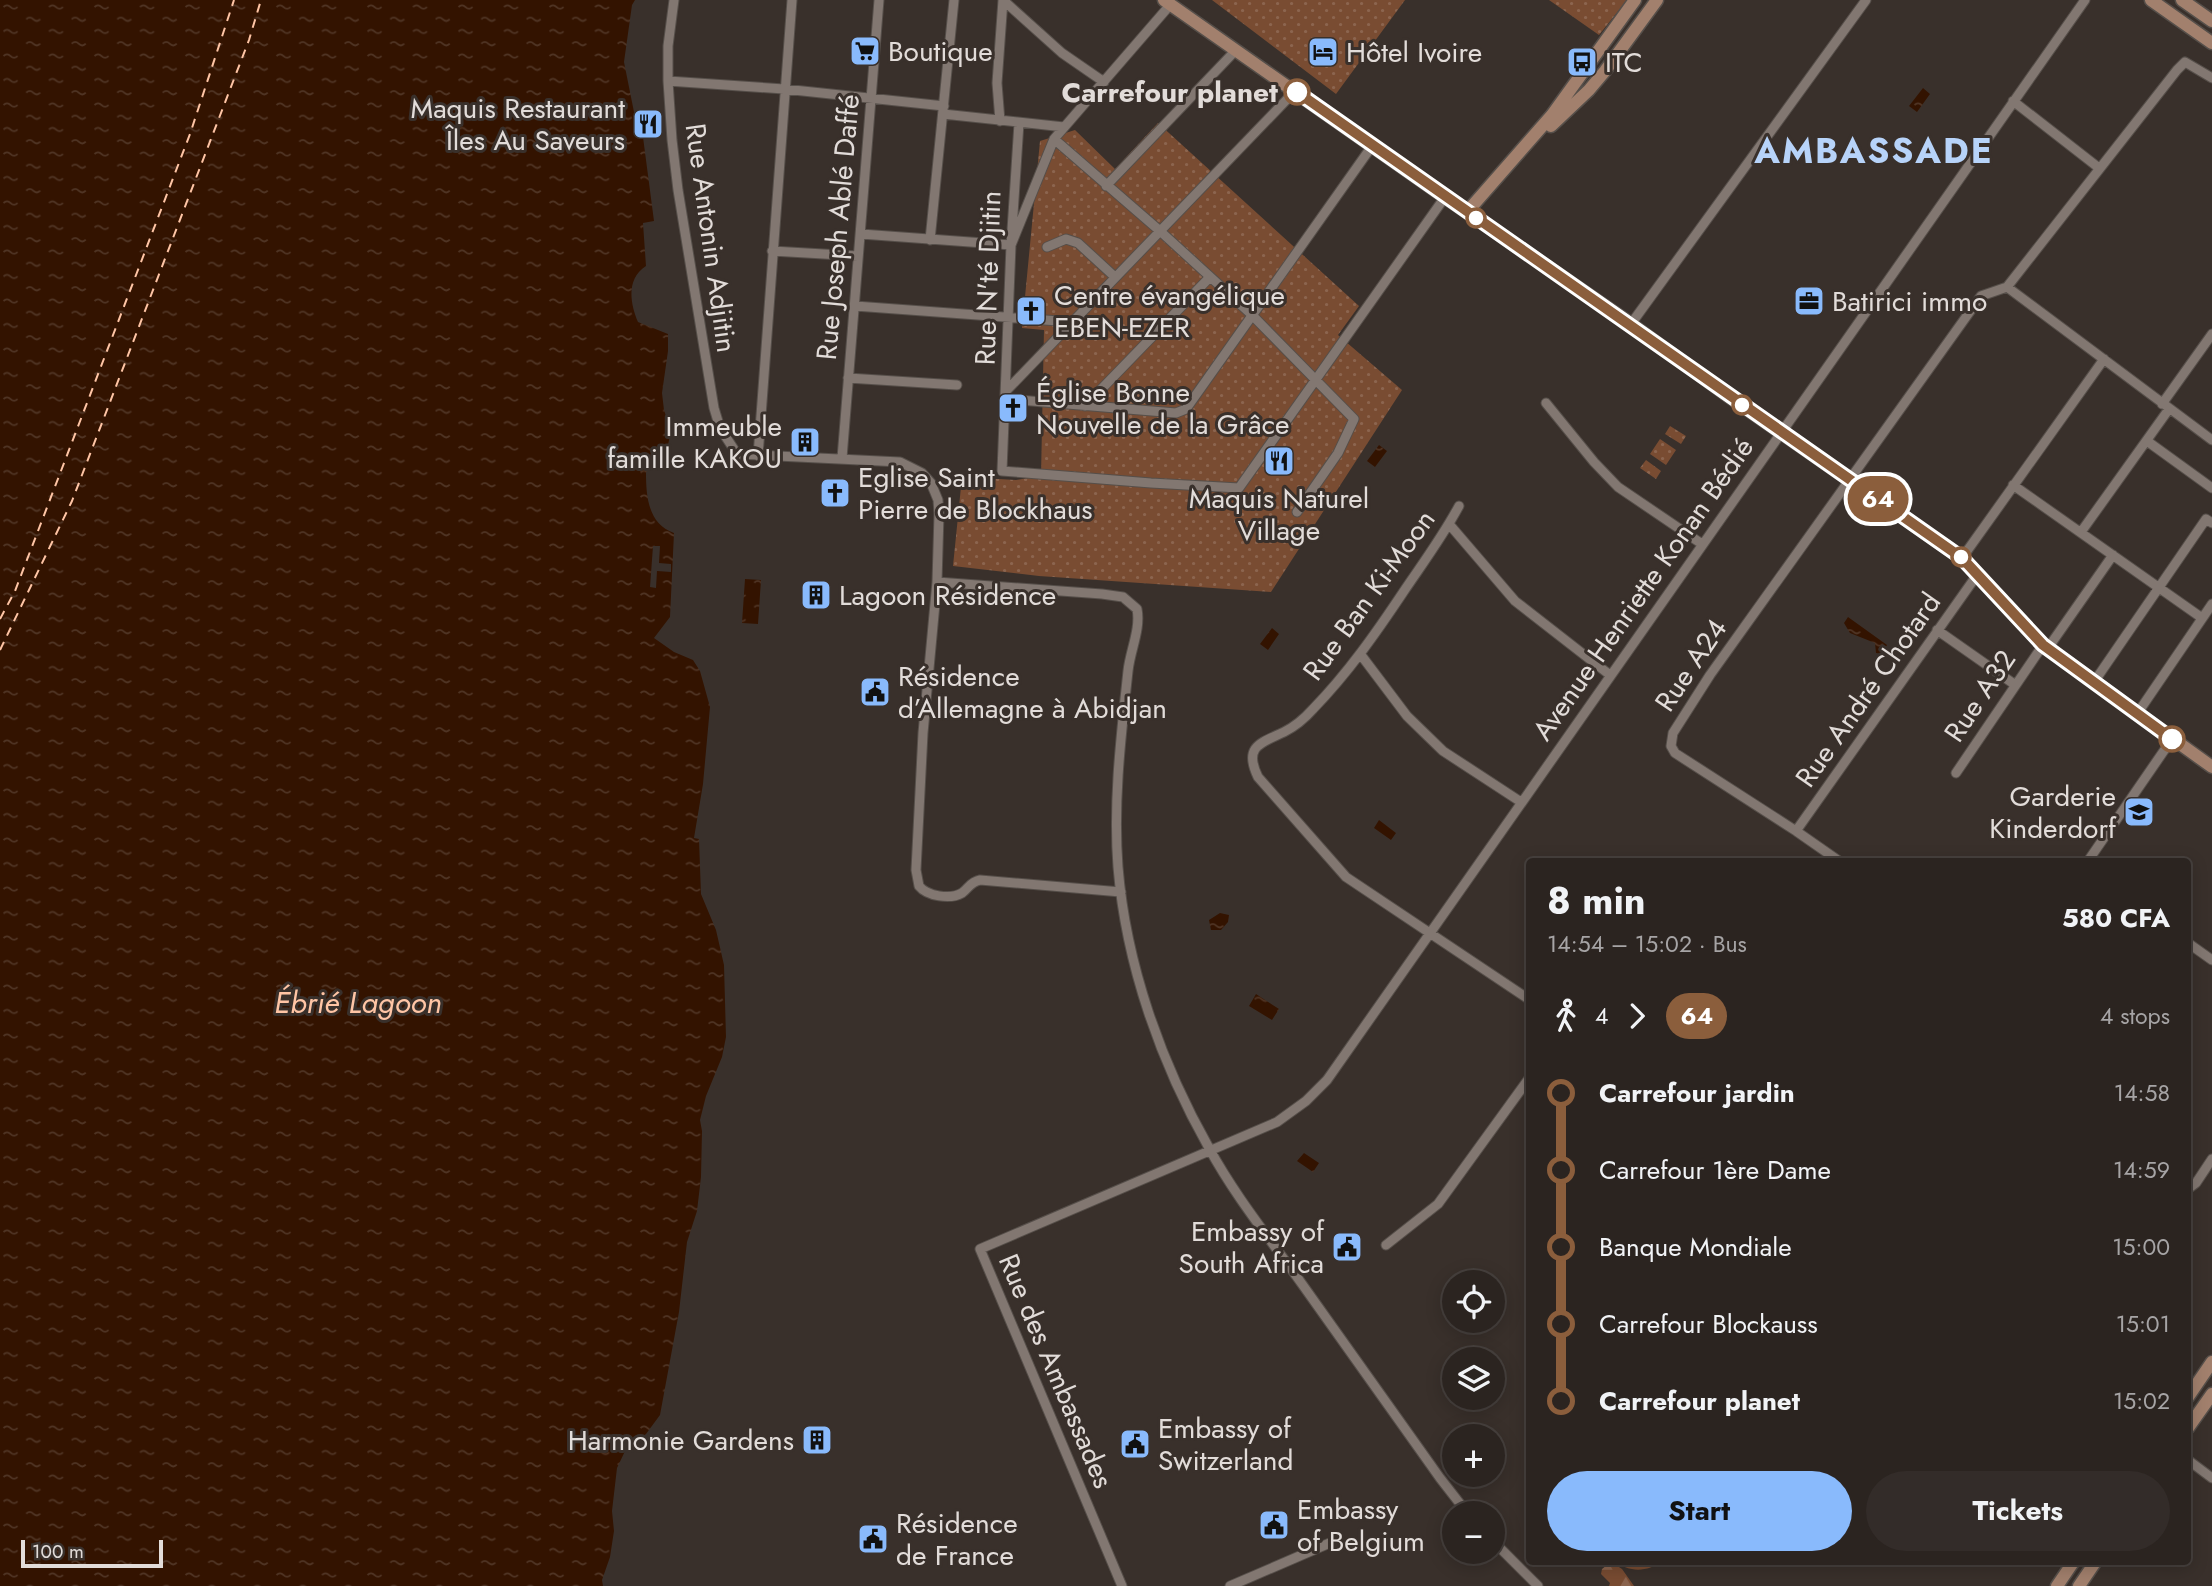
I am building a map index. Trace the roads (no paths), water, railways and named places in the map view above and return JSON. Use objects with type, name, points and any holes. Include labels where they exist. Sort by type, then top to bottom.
[{"type":"street","name":"Rue Antonin Adjitin","points":[[674,0],[668,46],[672,140],[714,408],[720,428],[737,454],[758,456]]},
{"type":"street","points":[[792,0],[758,456],[900,462],[922,473],[931,483],[939,514],[937,582],[923,733],[916,870],[919,886],[927,893],[947,896],[965,891],[972,882],[979,880],[1121,892]]},
{"type":"street","name":"Rue Joseph Ablé Daffé","points":[[842,458],[879,0]]},
{"type":"street","points":[[930,240],[954,0]]},
{"type":"street","points":[[1000,121],[998,83],[1003,0]]},
{"type":"street","points":[[1003,0],[1062,53],[1104,82]]},
{"type":"street","points":[[1520,155],[1568,95],[1635,0]]},
{"type":"street","points":[[1467,212],[1520,155],[1589,90],[1657,0]]},
{"type":"street","points":[[1631,324],[1866,0]]},
{"type":"street","name":"Avenue Henriette Konan Bédié","points":[[2075,12],[2077,0]]},
{"type":"street","name":"Avenue Henriette Konan Bédié","points":[[1210,1150],[1277,1122],[1306,1101],[1327,1080],[2085,0]]},
{"type":"street","points":[[2151,0],[2212,43]]},
{"type":"street","points":[[2182,0],[2212,21]]},
{"type":"street","points":[[861,234],[1011,246],[1054,139],[1104,82],[1167,2],[1962,558],[2045,647],[2212,767]]},
{"type":"street","points":[[1107,186],[1236,50]]},
{"type":"street","points":[[2212,78],[2185,62],[2007,288],[2212,440]]},
{"type":"street","points":[[668,81],[784,89],[872,99],[1000,121],[1064,127]]},
{"type":"street","points":[[1006,395],[1072,322],[1295,91]]},
{"type":"street","points":[[2013,101],[2099,169]]},
{"type":"street","name":"Rue N'té Djitin","points":[[1019,123],[1002,471],[1239,488],[1445,197]]},
{"type":"street","points":[[1054,139],[1252,315],[1354,419],[1338,453],[1297,512]]},
{"type":"street","points":[[1006,395],[1085,406],[1181,412],[1186,409],[1372,146]]},
{"type":"street","points":[[1047,247],[1066,239],[1077,243],[1115,277]]},
{"type":"street","points":[[772,251],[858,256]]},
{"type":"street","points":[[1085,406],[1210,277]]},
{"type":"street","name":"Rue A24","points":[[1835,858],[1675,753],[1671,738],[1710,675],[1981,296],[2007,288]]},
{"type":"street","points":[[855,306],[1072,322]]},
{"type":"street","points":[[2081,532],[2147,441],[2212,334]]},
{"type":"street","points":[[1962,558],[2104,359]]},
{"type":"street","points":[[848,378],[957,385]]},
{"type":"street","points":[[1546,403],[1618,487],[1702,544]]},
{"type":"street","points":[[2147,441],[2212,488]]},
{"type":"street","points":[[2013,485],[2202,618]]},
{"type":"street","name":"Rue Ban Ki-Moon","points":[[1430,932],[1339,871],[1258,777],[1252,766],[1254,752],[1261,741],[1285,732],[1304,717],[1361,655],[1459,506]]},
{"type":"street","points":[[2094,682],[2206,519],[2212,523]]},
{"type":"street","points":[[1449,524],[1515,601],[1610,675]]},
{"type":"street","name":"Rue A32","points":[[1956,773],[2014,684],[2113,555]]},
{"type":"street","name":"Rue André Chotard","points":[[1796,831],[1977,575]]},
{"type":"street","points":[[937,582],[1102,594],[1123,597],[1137,609],[1138,625],[1129,659],[1119,756],[1118,855],[1121,892],[1133,958],[1147,1007],[1185,1102],[1210,1150],[1263,1231],[1458,1501]]},
{"type":"street","points":[[2137,714],[2212,604]]},
{"type":"street","points":[[1937,631],[2014,684]]},
{"type":"street","points":[[1361,655],[1407,716],[1443,751],[1521,802]]},
{"type":"street","points":[[2090,858],[2172,739]]},
{"type":"street","points":[[1430,932],[1526,997]]},
{"type":"street","points":[[2191,945],[2212,960]]},
{"type":"street","points":[[1386,1245],[1438,1204],[1526,1083]]},
{"type":"street","name":"Rue des Ambassades","points":[[1122,1586],[980,1249],[1210,1150]]},
{"type":"street","points":[[2191,1187],[2212,1159]]},
{"type":"street","points":[[2191,1392],[2212,1362]]},
{"type":"street","points":[[2191,1423],[2212,1394]]},
{"type":"street","points":[[2191,1462],[2212,1478]]},
{"type":"street","points":[[1230,1586],[1332,1542]]},
{"type":"street","points":[[1505,1553],[1538,1586]]},
{"type":"street","points":[[2057,1586],[2071,1565]]},
{"type":"street","points":[[2079,1586],[2093,1565]]},
{"type":"water","name":"Ébrié Lagoon","points":[[0,0],[635,0],[624,62],[638,132],[643,137],[654,221],[643,223],[646,266],[635,278],[632,299],[638,322],[668,334],[662,393],[671,431],[666,454],[646,472],[650,508],[659,523],[674,533],[670,617],[654,638],[674,652],[693,660],[700,671],[710,707],[703,784],[694,838],[699,839],[701,894],[716,930],[724,965],[726,1037],[722,1057],[706,1096],[700,1120],[701,1177],[697,1211],[687,1242],[679,1312],[660,1415],[646,1434],[626,1449],[617,1468],[612,1511],[614,1531],[610,1557],[602,1580],[603,1586],[0,1586]]},
{"type":"water","points":[[1923,88],[1930,94],[1917,112],[1909,106]]},
{"type":"water","points":[[1379,445],[1387,451],[1375,467],[1367,461]]},
{"type":"water","points":[[745,579],[761,580],[758,624],[742,623]]},
{"type":"water","points":[[1848,617],[1887,645],[1882,654],[1876,653],[1875,643],[1850,633],[1844,623]]},
{"type":"water","points":[[1272,628],[1279,634],[1268,650],[1260,644]]},
{"type":"water","points":[[1379,820],[1396,833],[1391,840],[1374,828]]},
{"type":"water","points":[[1220,913],[1229,915],[1228,922],[1221,930],[1211,930],[1209,920]]},
{"type":"water","points":[[1256,994],[1279,1009],[1272,1020],[1249,1006]]},
{"type":"water","points":[[1304,1153],[1319,1163],[1313,1172],[1297,1161]]},
{"type":"place","name":"Boutique","points":[[865,51]]},
{"type":"place","name":"Hôtel Ivoire","points":[[1323,52]]},
{"type":"place","name":"ITC","points":[[1582,62]]},
{"type":"place","name":"Carrefour planet","points":[[1297,92]]},
{"type":"place","name":"Maquis Restaurant Îles Au Saveurs","points":[[648,124]]},
{"type":"place","name":"Batirici immo","points":[[1809,301]]},
{"type":"place","name":"Centre évangélique EBEN-EZER","points":[[1031,311]]},
{"type":"place","name":"Église Bonne Nouvelle de la Grâce","points":[[1013,408]]},
{"type":"place","name":"Immeuble famille KAKOU","points":[[805,442]]},
{"type":"place","name":"Maquis Naturel Village","points":[[1279,461]]},
{"type":"place","name":"Eglise Saint Pierre de Blockhaus","points":[[835,493]]},
{"type":"place","name":"Lagoon Résidence","points":[[816,595]]},
{"type":"place","name":"Résidence d’Allemagne à Abidjan","points":[[875,692]]},
{"type":"place","name":"Garderie Kinderdorf","points":[[2139,812]]},
{"type":"place","name":"Embassy of South Africa","points":[[1347,1247]]},
{"type":"place","name":"Harmonie Gardens","points":[[817,1440]]},
{"type":"place","name":"Embassy of Switzerland","points":[[1135,1444]]},
{"type":"place","name":"Embassy of Belgium","points":[[1274,1525]]},
{"type":"place","name":"Résidence de France","points":[[873,1539]]},
{"type":"district","name":"AMBASSADE","points":[[1874,151]]}]
